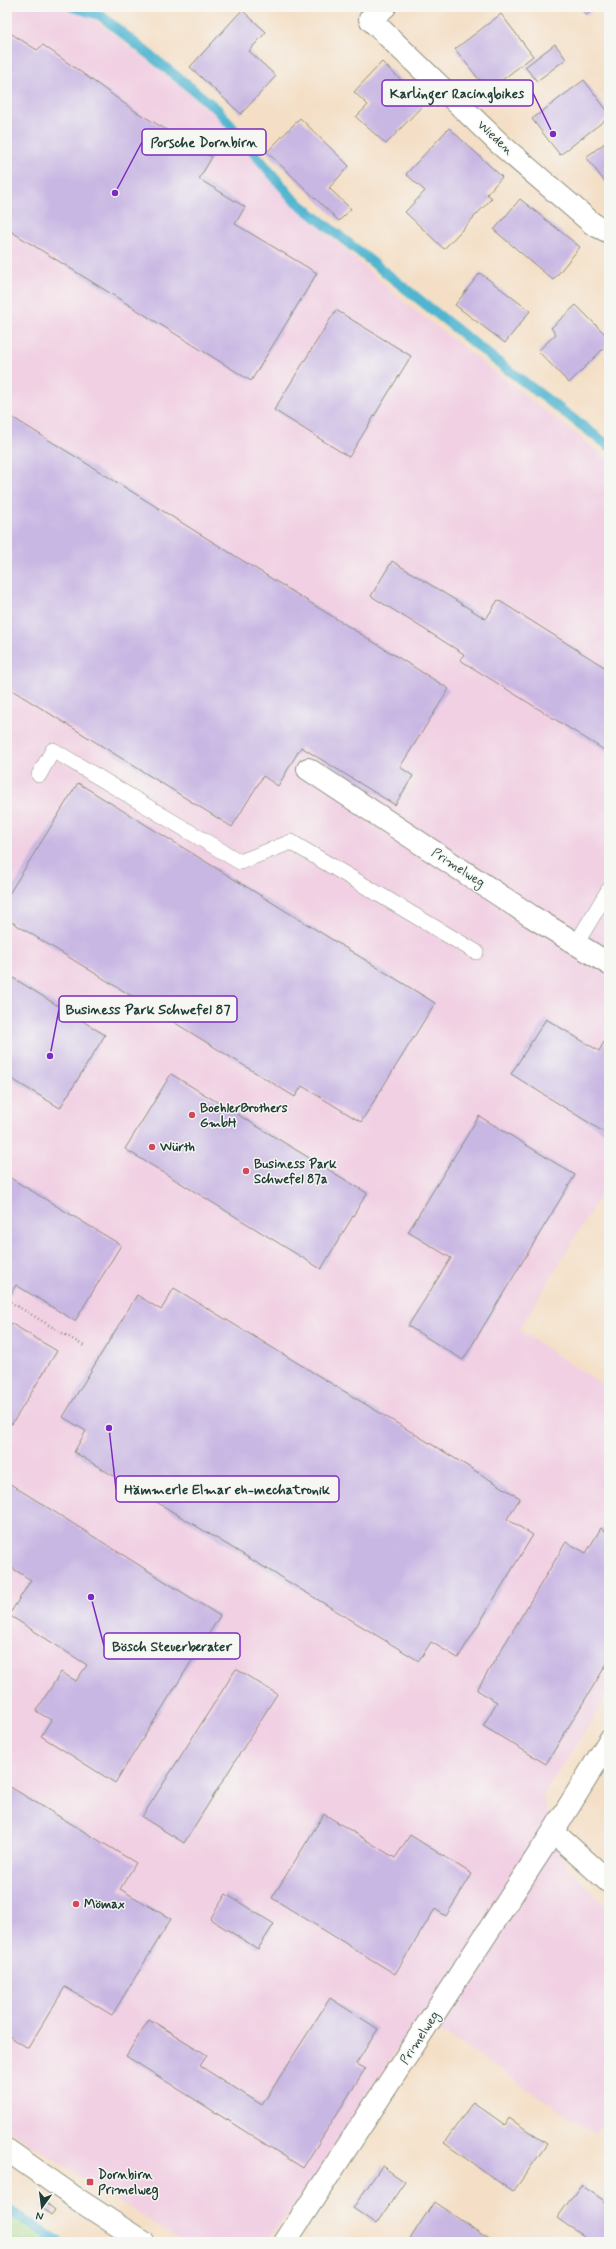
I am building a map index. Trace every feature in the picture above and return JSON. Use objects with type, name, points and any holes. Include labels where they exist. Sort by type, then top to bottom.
[{"type":"street","name":"Wieden","points":[[372,11],[500,144],[593,224],[609,232]]},
{"type":"street","name":"Primelweg","points":[[308,769],[609,964]]},
{"type":"street","name":"Primelweg","points":[[285,2242],[553,1832],[609,1741]]},
{"type":"street","points":[[553,1832],[609,1882]]},
{"type":"street","points":[[7,2150],[77,2200],[143,2242]]},
{"type":"lane","points":[[39,774],[53,750],[240,862],[291,842],[476,952]]},
{"type":"lane","points":[[576,944],[609,888]]},
{"type":"path","points":[[7,1300],[84,1346]]},
{"type":"shaded area","points":[[7,7],[95,7],[97,21],[214,113],[290,201],[403,301],[609,460],[609,1181],[519,1330],[609,1389],[609,1452],[603,1461],[609,1465],[609,1695],[542,1796],[565,1865],[609,1909],[609,2116],[595,2134],[447,2035],[413,2025],[299,2201],[265,2242],[183,2242],[7,2129]]},
{"type":"green space","points":[[7,2207],[64,2242],[7,2242]]},
{"type":"building","points":[[579,7],[598,7],[586,15]]},
{"type":"building","points":[[242,10],[266,32],[249,51],[276,76],[241,114],[190,67]]},
{"type":"building","points":[[501,14],[533,56],[488,91],[455,49]]},
{"type":"building","points":[[7,31],[37,50],[43,45],[135,111],[212,157],[199,179],[245,207],[235,224],[317,273],[251,381],[7,229]]},
{"type":"building","points":[[555,44],[566,59],[537,81],[525,67]]},
{"type":"building","points":[[382,62],[425,103],[386,144],[356,117],[368,105],[354,92]]},
{"type":"building","points":[[584,80],[609,113],[609,117],[560,155],[532,119]]},
{"type":"building","points":[[300,118],[349,166],[329,188],[351,209],[339,221],[267,152]]},
{"type":"building","points":[[449,128],[502,177],[487,194],[492,198],[444,249],[405,212],[425,191],[406,174]]},
{"type":"building","points":[[609,140],[609,179],[605,182],[586,157]]},
{"type":"building","points":[[520,199],[580,247],[553,280],[494,230]]},
{"type":"building","points":[[480,273],[530,311],[505,343],[455,305]]},
{"type":"building","points":[[576,305],[609,338],[609,343],[569,383],[538,351],[556,334],[551,328]]},
{"type":"building","points":[[336,310],[411,356],[349,457],[274,410]]},
{"type":"building","points":[[7,414],[449,689],[400,767],[413,776],[395,805],[301,747],[278,786],[263,776],[232,827],[7,687]]},
{"type":"building","points":[[392,561],[486,619],[498,600],[609,670],[609,753],[460,660],[464,654],[371,596]]},
{"type":"building","points":[[78,783],[435,1003],[361,1122],[302,1086],[295,1097],[7,919],[7,897]]},
{"type":"building","points":[[7,974],[105,1035],[60,1108],[7,1076]]},
{"type":"building","points":[[546,1019],[599,1051],[604,1042],[609,1046],[609,1130],[607,1134],[511,1074]]},
{"type":"building","name":"Business Park Schwefel 87a","points":[[171,1074],[367,1193],[321,1269],[125,1149]]},
{"type":"building","points":[[479,1116],[575,1175],[463,1360],[408,1326],[451,1258],[408,1232]]},
{"type":"building","points":[[7,1176],[121,1245],[75,1321],[16,1285],[7,1300]]},
{"type":"building","points":[[174,1288],[520,1498],[507,1519],[533,1535],[458,1658],[431,1642],[419,1661],[74,1452],[86,1431],[63,1417],[137,1295],[161,1310]]},
{"type":"building","points":[[7,1321],[57,1351],[12,1424],[7,1421]]},
{"type":"building","points":[[7,1482],[220,1616],[115,1783],[41,1736],[51,1720],[36,1711],[61,1672],[76,1681],[87,1665],[9,1615],[31,1580],[7,1565]]},
{"type":"building","points":[[601,1528],[609,1533],[609,1660],[546,1764],[483,1726],[497,1702],[477,1690],[566,1542],[586,1553]]},
{"type":"building","points":[[236,1669],[277,1694],[184,1843],[142,1817]]},
{"type":"building","name":"Mömax","points":[[7,1785],[136,1863],[120,1889],[171,1919],[112,2015],[65,1987],[28,2048],[7,2035]]},
{"type":"building","points":[[324,1814],[395,1858],[410,1835],[472,1874],[446,1916],[435,1909],[395,1974],[272,1898]]},
{"type":"building","points":[[226,1894],[274,1924],[258,1949],[210,1919]]},
{"type":"building","points":[[330,1998],[378,2029],[356,2064],[365,2069],[303,2168],[126,2056],[149,2019],[207,2055],[200,2066],[262,2105]]},
{"type":"building","points":[[473,2102],[505,2125],[509,2118],[547,2144],[513,2192],[444,2143]]},
{"type":"building","points":[[382,2166],[405,2182],[376,2224],[353,2208]]},
{"type":"building","points":[[581,2185],[609,2204],[609,2242],[591,2242],[557,2218]]},
{"type":"building","points":[[44,2201],[55,2210],[51,2215],[40,2206]]},
{"type":"building","points":[[434,2202],[493,2242],[408,2242]]},
{"type":"waterway","points":[[72,7],[100,15],[217,109],[293,199],[499,363],[609,446]]},
{"type":"waterway","points":[[7,2209],[59,2242]]},
{"type":"place","name":"Karlinger Racingbikes","points":[[553,134]]},
{"type":"place","name":"Porsche Dornbirn","points":[[115,193]]},
{"type":"place","name":"Business Park Schwefel 87","points":[[50,1056]]},
{"type":"place","name":"BoehlerBrothers GmbH","points":[[192,1115]]},
{"type":"place","name":"Würth","points":[[152,1147]]},
{"type":"place","name":"Business Park Schwefel 87a","points":[[246,1171]]},
{"type":"place","name":"Hämmerle Elmar eh-mechatronik","points":[[109,1428]]},
{"type":"place","name":"Bösch Steuerberater","points":[[91,1597]]},
{"type":"place","name":"Mömax","points":[[76,1904]]},
{"type":"place","name":"Dornbirn Primelweg","points":[[90,2182]]}]
